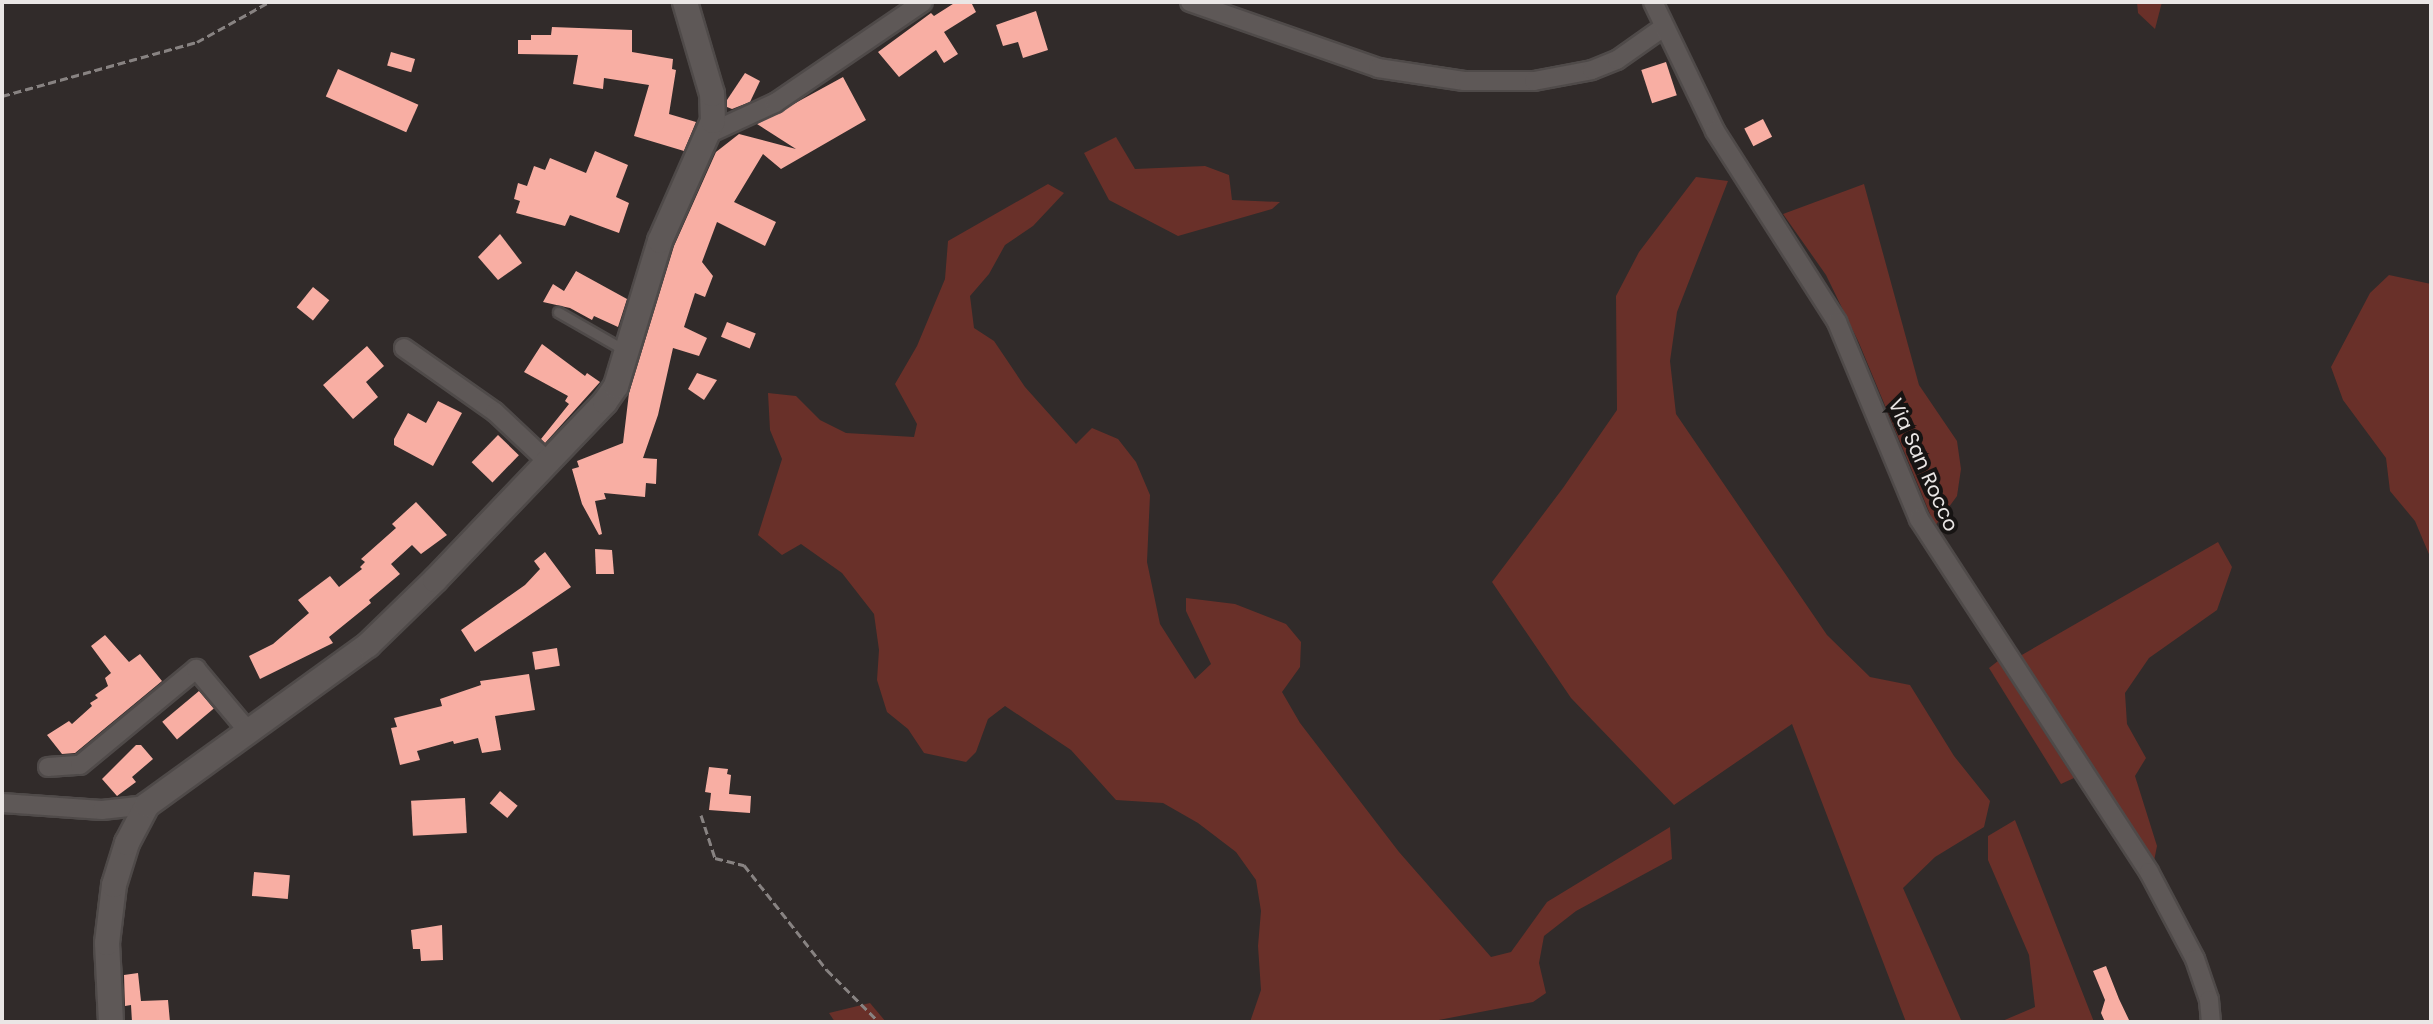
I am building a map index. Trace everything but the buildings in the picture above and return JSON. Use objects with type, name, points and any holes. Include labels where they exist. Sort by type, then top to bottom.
[{"type":"street","points":[[115,1018],[107,943],[114,885],[127,843],[147,805],[368,645],[548,462],[605,402],[616,386],[629,353],[660,241],[710,133],[712,94],[685,2]]},
{"type":"street","points":[[710,133],[756,114],[784,98],[923,2]]},
{"type":"street","points":[[1190,2],[1378,68],[1464,81],[1534,81],[1592,70],[1617,60],[1664,27]]},
{"type":"street","name":"Via San Rocco","points":[[1653,2],[1732,160],[1793,249],[1837,322],[1919,519],[2149,872],[2195,959],[2209,1000],[2211,1022]]},
{"type":"street","points":[[404,348],[495,412],[548,462]]},
{"type":"street","points":[[48,767],[80,765],[196,669],[248,731]]},
{"type":"street","points":[[2,803],[102,810],[147,805]]},
{"type":"lane","points":[[558,312],[629,353]]},
{"type":"path","points":[[2,96],[197,42],[269,2]]},
{"type":"path","points":[[701,815],[715,858],[744,865],[827,970],[879,1022]]},
{"type":"shaded area","points":[[2137,2],[2162,2],[2155,29],[2138,13]]},
{"type":"shaded area","points":[[1116,137],[1135,169],[1205,166],[1229,175],[1232,200],[1280,202],[1272,209],[1178,236],[1109,200],[1084,153]]},
{"type":"shaded area","points":[[1696,177],[1728,181],[1677,312],[1670,361],[1676,414],[1827,635],[1870,677],[1910,685],[1954,756],[1990,801],[1984,827],[1935,857],[1903,888],[1962,1022],[1906,1022],[1792,724],[1674,805],[1571,698],[1492,582],[1617,410],[1616,296],[1639,252]]},
{"type":"shaded area","points":[[1048,184],[1064,193],[1033,226],[1005,245],[989,274],[970,296],[974,328],[994,341],[1025,387],[1076,444],[1092,428],[1118,439],[1136,462],[1150,495],[1147,562],[1160,624],[1195,679],[1211,664],[1186,611],[1186,598],[1235,604],[1286,624],[1301,642],[1300,667],[1282,692],[1300,723],[1399,852],[1491,957],[1511,952],[1547,902],[1670,827],[1672,859],[1576,911],[1544,936],[1539,963],[1546,993],[1533,1002],[1428,1022],[1250,1022],[1261,990],[1258,946],[1261,911],[1256,880],[1236,852],[1198,823],[1163,803],[1116,800],[1071,750],[1005,706],[988,719],[976,752],[966,762],[924,753],[908,729],[887,712],[877,680],[879,650],[874,614],[842,573],[801,544],[782,555],[758,535],[782,459],[770,430],[768,393],[796,396],[820,420],[846,433],[914,437],[917,424],[895,384],[917,346],[945,279],[948,241]]},
{"type":"shaded area","points":[[1864,184],[1919,385],[1957,441],[1961,469],[1957,496],[1935,526],[1859,343],[1826,275],[1783,214]]},
{"type":"shaded area","points":[[2389,275],[2431,284],[2431,559],[2415,521],[2390,491],[2386,458],[2343,400],[2331,367],[2370,293]]},
{"type":"shaded area","points":[[2218,542],[2232,567],[2217,610],[2149,658],[2125,693],[2127,724],[2146,758],[2135,776],[2157,846],[2153,866],[2132,827],[2020,656]]},
{"type":"shaded area","points":[[1998,661],[2074,778],[2061,784],[1989,668]]},
{"type":"shaded area","points":[[2015,820],[2094,1022],[2000,1022],[2035,1007],[2029,955],[1988,860],[1988,836]]},
{"type":"shaded area","points":[[870,1003],[886,1022],[835,1022],[829,1013]]}]
